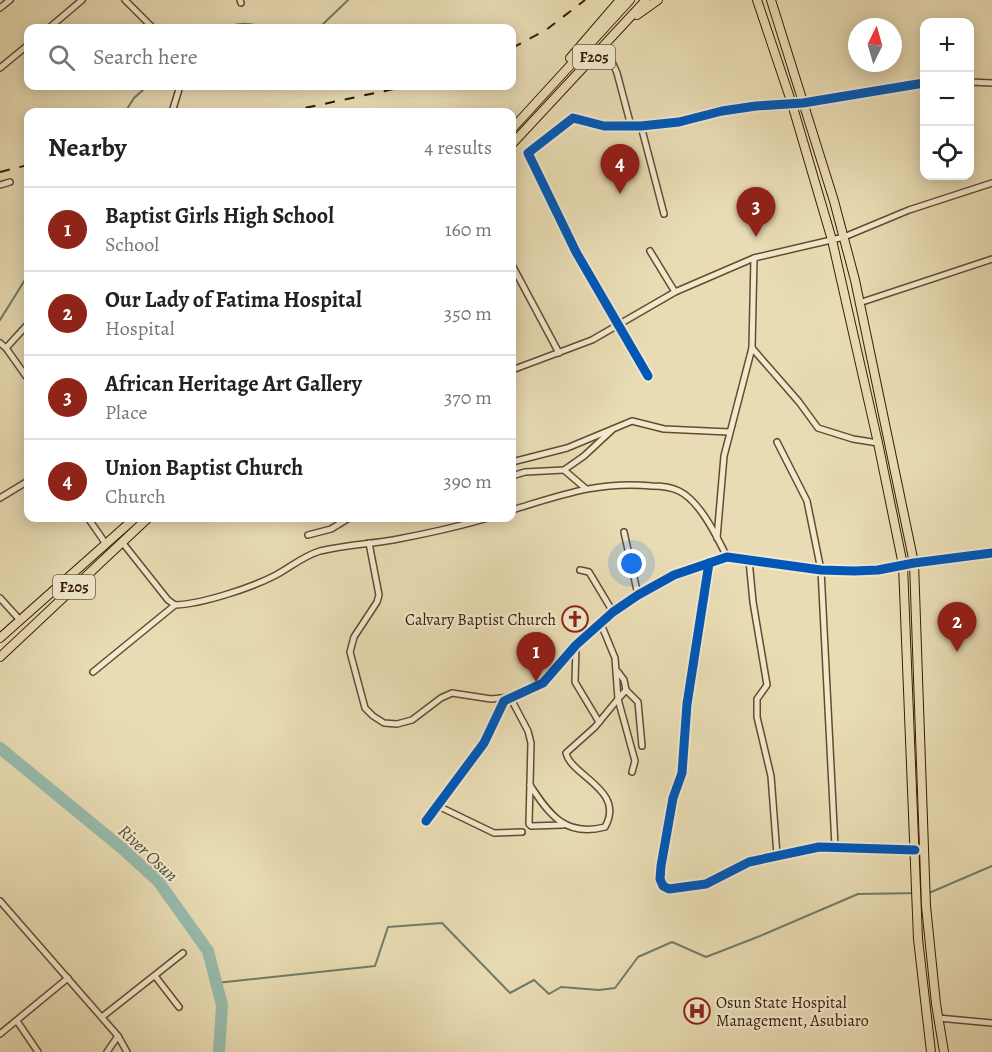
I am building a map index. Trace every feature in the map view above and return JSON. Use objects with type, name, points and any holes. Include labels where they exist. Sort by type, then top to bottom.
[{"type":"main road","points":[[533,107],[558,73],[620,0]]},
{"type":"main road","name":"F205","points":[[516,125],[630,0]]},
{"type":"main road","name":"F205","points":[[541,113],[646,0]]},
{"type":"main road","points":[[516,140],[541,113],[558,100],[640,11],[658,0]]},
{"type":"main road","points":[[757,0],[792,104],[832,240],[903,565],[919,950],[931,1052]]},
{"type":"main road","points":[[771,0],[844,237],[914,563],[926,906],[944,1052]]},
{"type":"main road","name":"F205","points":[[0,638],[131,522]]},
{"type":"main road","name":"F205","points":[[0,657],[144,522]]},
{"type":"street","points":[[0,8],[10,0]]},
{"type":"street","points":[[55,24],[82,0]]},
{"type":"street","points":[[125,0],[149,24]]},
{"type":"street","points":[[0,68],[24,48]]},
{"type":"street","points":[[606,48],[617,73],[631,126]]},
{"type":"street","points":[[974,82],[992,83]]},
{"type":"street","points":[[648,376],[576,252],[528,153],[573,118],[604,126],[641,126],[691,120],[722,111],[803,103],[920,84]]},
{"type":"street","points":[[173,108],[179,90]]},
{"type":"street","points":[[641,126],[664,214]]},
{"type":"street","points":[[0,185],[10,182]]},
{"type":"street","points":[[516,369],[592,340],[675,292],[754,258],[844,237],[909,210],[992,183]]},
{"type":"street","points":[[650,251],[675,292]]},
{"type":"street","points":[[717,538],[724,456],[752,348],[754,258]]},
{"type":"street","points":[[859,303],[992,259]]},
{"type":"street","points":[[516,272],[559,353]]},
{"type":"street","points":[[6,348],[24,328]]},
{"type":"street","points":[[0,343],[24,373]]},
{"type":"street","points":[[752,348],[800,402],[818,428],[835,435],[878,443]]},
{"type":"street","points":[[516,461],[567,448],[626,422],[638,421],[664,429],[729,432]]},
{"type":"street","points":[[516,475],[525,472],[564,470],[584,456],[615,428]]},
{"type":"street","points":[[777,442],[807,501],[821,570],[835,846]]},
{"type":"street","points":[[564,470],[585,488]]},
{"type":"street","points":[[0,498],[24,483]]},
{"type":"street","points":[[516,509],[585,488],[627,483],[679,491],[691,500],[728,557]]},
{"type":"street","points":[[91,522],[106,544]]},
{"type":"street","points":[[308,535],[342,522]]},
{"type":"street","points":[[93,672],[175,605],[203,602],[272,577],[298,560],[314,553],[473,522]]},
{"type":"street","points":[[624,532],[638,595]]},
{"type":"street","points":[[122,542],[157,588],[175,605]]},
{"type":"street","points":[[369,543],[379,595],[377,602],[354,637],[350,652],[365,708],[384,723],[397,724],[412,720],[441,698],[452,693],[491,699],[510,697]]},
{"type":"street","points":[[426,821],[484,743],[504,701],[543,683],[576,645],[613,612],[674,575],[728,557],[821,570],[854,572],[992,553]]},
{"type":"street","points":[[748,560],[767,685],[757,699],[757,717],[771,776],[777,855]]},
{"type":"street","points":[[709,563],[687,704],[682,772],[673,798],[660,879],[663,886],[669,889],[706,884],[749,862],[835,846],[915,850]]},
{"type":"street","points":[[580,570],[589,572],[613,612]]},
{"type":"street","points":[[0,598],[20,620]]},
{"type":"street","points":[[601,624],[615,658],[618,699],[635,761],[632,772]]},
{"type":"street","points":[[576,645],[575,682],[599,722]]},
{"type":"street","points":[[617,671],[624,680],[626,690],[638,702],[642,746]]},
{"type":"street","points":[[529,784],[546,808],[563,825],[572,829],[605,827],[611,818],[609,806],[596,783],[568,760],[566,753],[599,722],[626,690]]},
{"type":"street","points":[[510,697],[528,731],[531,743],[529,825],[563,825]]},
{"type":"street","points":[[438,806],[496,834],[522,832]]},
{"type":"street","points":[[0,901],[118,1036],[127,1052]]},
{"type":"street","points":[[102,1017],[183,953]]},
{"type":"street","points":[[155,976],[179,1007]]},
{"type":"street","points":[[0,1034],[68,978]]},
{"type":"street","points":[[938,1018],[992,1023]]},
{"type":"street","points":[[17,1021],[38,1052]]},
{"type":"street","points":[[107,1052],[118,1036]]},
{"type":"waterway","points":[[323,24],[348,0]]},
{"type":"waterway","points":[[128,108],[143,90]]},
{"type":"waterway","points":[[0,320],[24,281]]},
{"type":"waterway","name":"River Osun","points":[[0,748],[123,849],[158,881],[208,951],[222,1005],[219,1052]]},
{"type":"waterway","points":[[929,893],[992,866]]},
{"type":"waterway","points":[[216,983],[375,966],[388,927],[442,923],[510,993],[534,980],[549,994],[561,987],[599,990],[615,988],[638,957],[672,942],[706,957],[858,894],[923,893]]},
{"type":"railway","points":[[516,46],[546,30],[585,0]]},
{"type":"railway","points":[[305,108],[389,90]]},
{"type":"railway","points":[[0,172],[24,166]]},
{"type":"cycle path","points":[[648,376],[576,252],[528,153],[573,118],[604,126],[641,126],[679,122],[722,111],[803,103],[920,84]]},
{"type":"cycle path","points":[[426,821],[484,743],[504,701],[543,683],[576,645],[613,612],[674,575],[727,557],[821,570],[854,571],[878,570],[992,553]]},
{"type":"cycle path","points":[[709,563],[687,704],[682,773],[673,798],[661,866],[660,879],[663,886],[669,889],[706,884],[749,862],[819,847],[915,850]]},
{"type":"place","name":"Union Baptist Church","points":[[620,194]]},
{"type":"place","name":"African Heritage Art Gallery","points":[[756,237]]},
{"type":"place","name":"Calvary Baptist Church","points":[[575,619]]},
{"type":"place","name":"Our Lady of Fatima Hospital","points":[[957,652]]},
{"type":"place","name":"Baptist Girls High School","points":[[536,682]]},
{"type":"place","name":"Osun State Hospital Management, Asubiaro","points":[[697,1011]]}]
